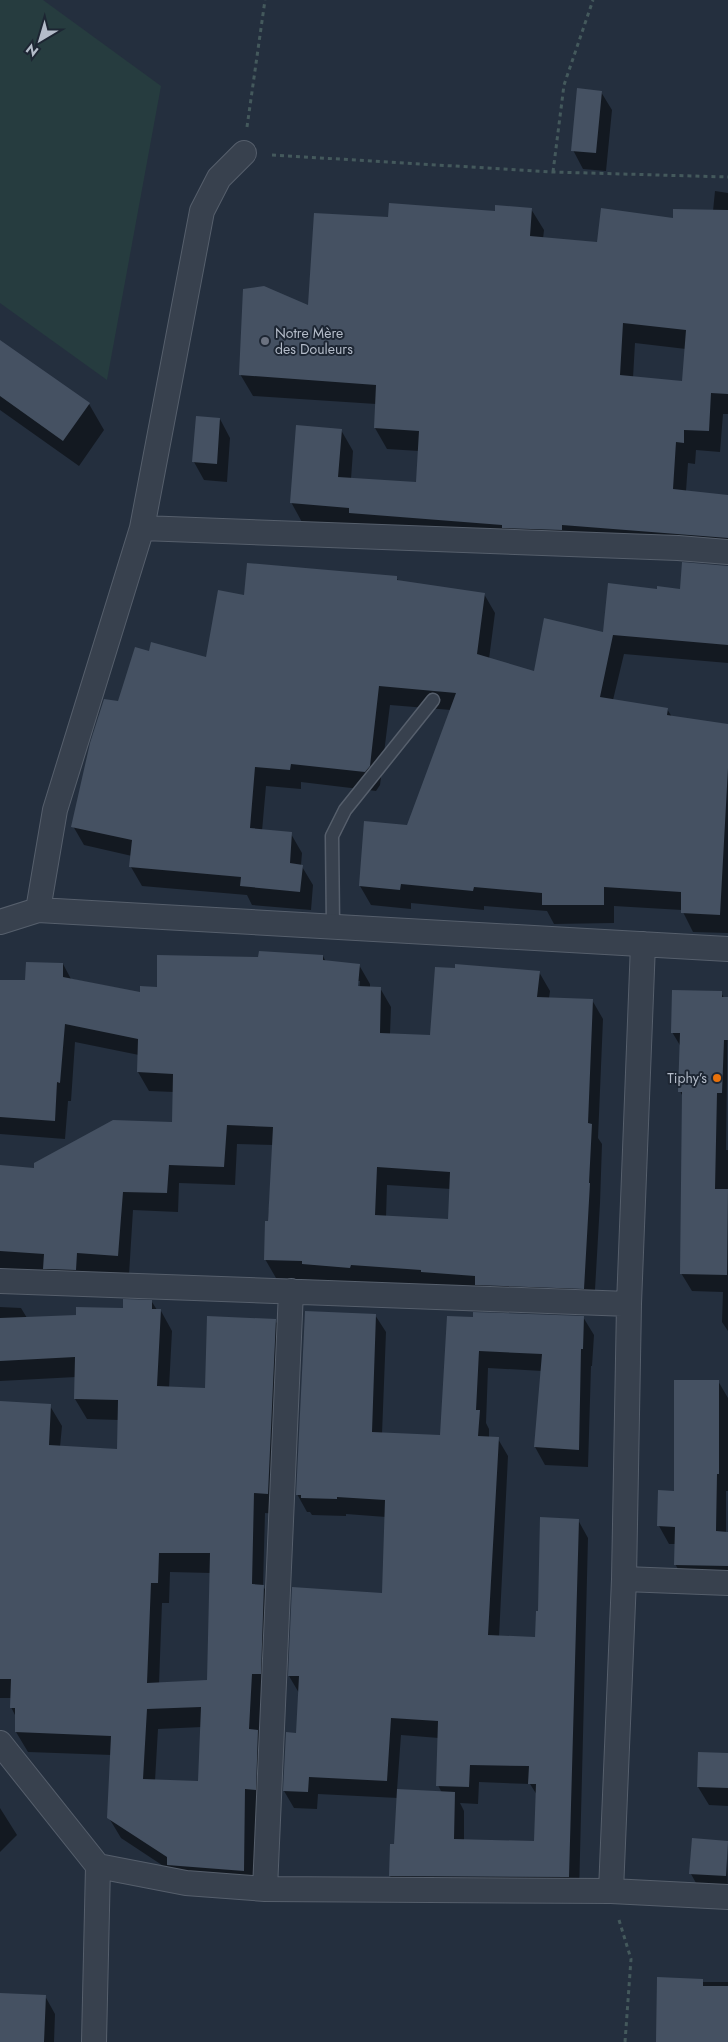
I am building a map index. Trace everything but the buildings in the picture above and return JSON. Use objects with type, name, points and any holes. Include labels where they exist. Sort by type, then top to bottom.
[{"type":"street","points":[[38,910],[55,810],[142,528],[202,211],[219,178],[244,153]]},
{"type":"street","points":[[142,528],[728,552]]},
{"type":"street","points":[[0,922],[38,910],[728,949]]},
{"type":"street","points":[[611,1891],[624,1579],[629,1304],[643,944]]},
{"type":"street","points":[[0,1281],[629,1304]]},
{"type":"street","points":[[265,1889],[291,1291]]},
{"type":"street","points":[[624,1579],[728,1583]]},
{"type":"street","points":[[0,1743],[98,1866],[94,2042]]},
{"type":"street","points":[[98,1866],[186,1883],[265,1889],[611,1891],[728,1897]]},
{"type":"lane","points":[[333,926],[332,836],[345,810],[433,700]]},
{"type":"path","points":[[265,0],[244,153],[553,172],[728,176]]},
{"type":"path","points":[[553,172],[564,85],[593,0]]},
{"type":"path","points":[[611,1891],[631,1959],[625,2042]]},
{"type":"green space","points":[[0,0],[43,0],[161,86],[107,380],[0,303]]},
{"type":"place","name":"Notre Mère des Douleurs","points":[[265,341]]},
{"type":"place","name":"Tiphy’s","points":[[717,1078]]}]
